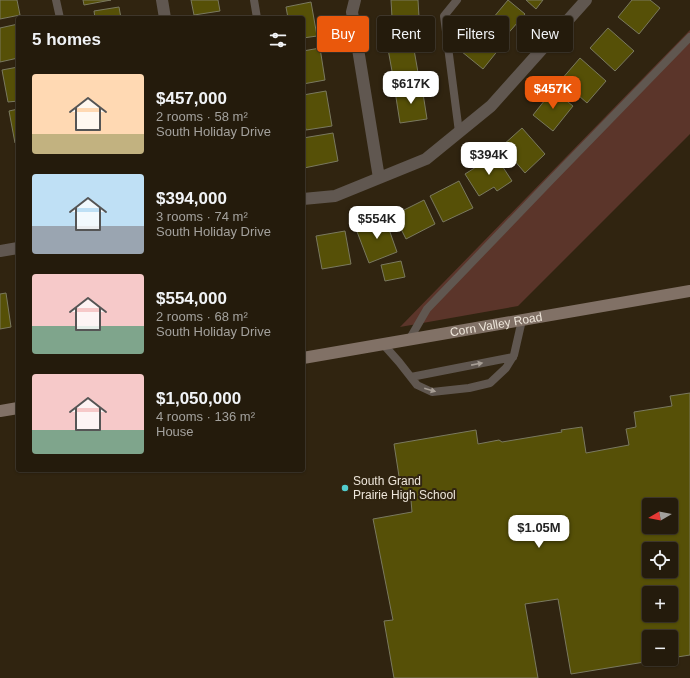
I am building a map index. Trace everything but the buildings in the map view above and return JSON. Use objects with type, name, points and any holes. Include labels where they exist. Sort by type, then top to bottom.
[{"type":"main road","name":"Corn Valley Road","points":[[305,358],[690,291]]},
{"type":"main road","points":[[0,411],[16,408]]},
{"type":"street","points":[[162,0],[165,16]]},
{"type":"street","points":[[355,0],[352,12],[379,178]]},
{"type":"street","points":[[305,200],[335,196],[426,159],[491,106],[586,0]]},
{"type":"street","points":[[0,249],[16,248]]},
{"type":"lane","points":[[56,0],[60,16]]},
{"type":"lane","points":[[254,0],[257,16]]},
{"type":"lane","points":[[458,0],[444,16],[459,132]]},
{"type":"lane","points":[[409,340],[427,309],[690,37]]},
{"type":"lane","points":[[383,344],[417,385],[432,392],[469,388],[490,383],[506,368],[513,357],[522,320]]},
{"type":"lane","points":[[411,377],[513,357]]},
{"type":"shaded area","points":[[690,30],[690,134],[518,306],[400,327]]},
{"type":"place","name":"South Grand Prairie High School","points":[[345,488]]}]
